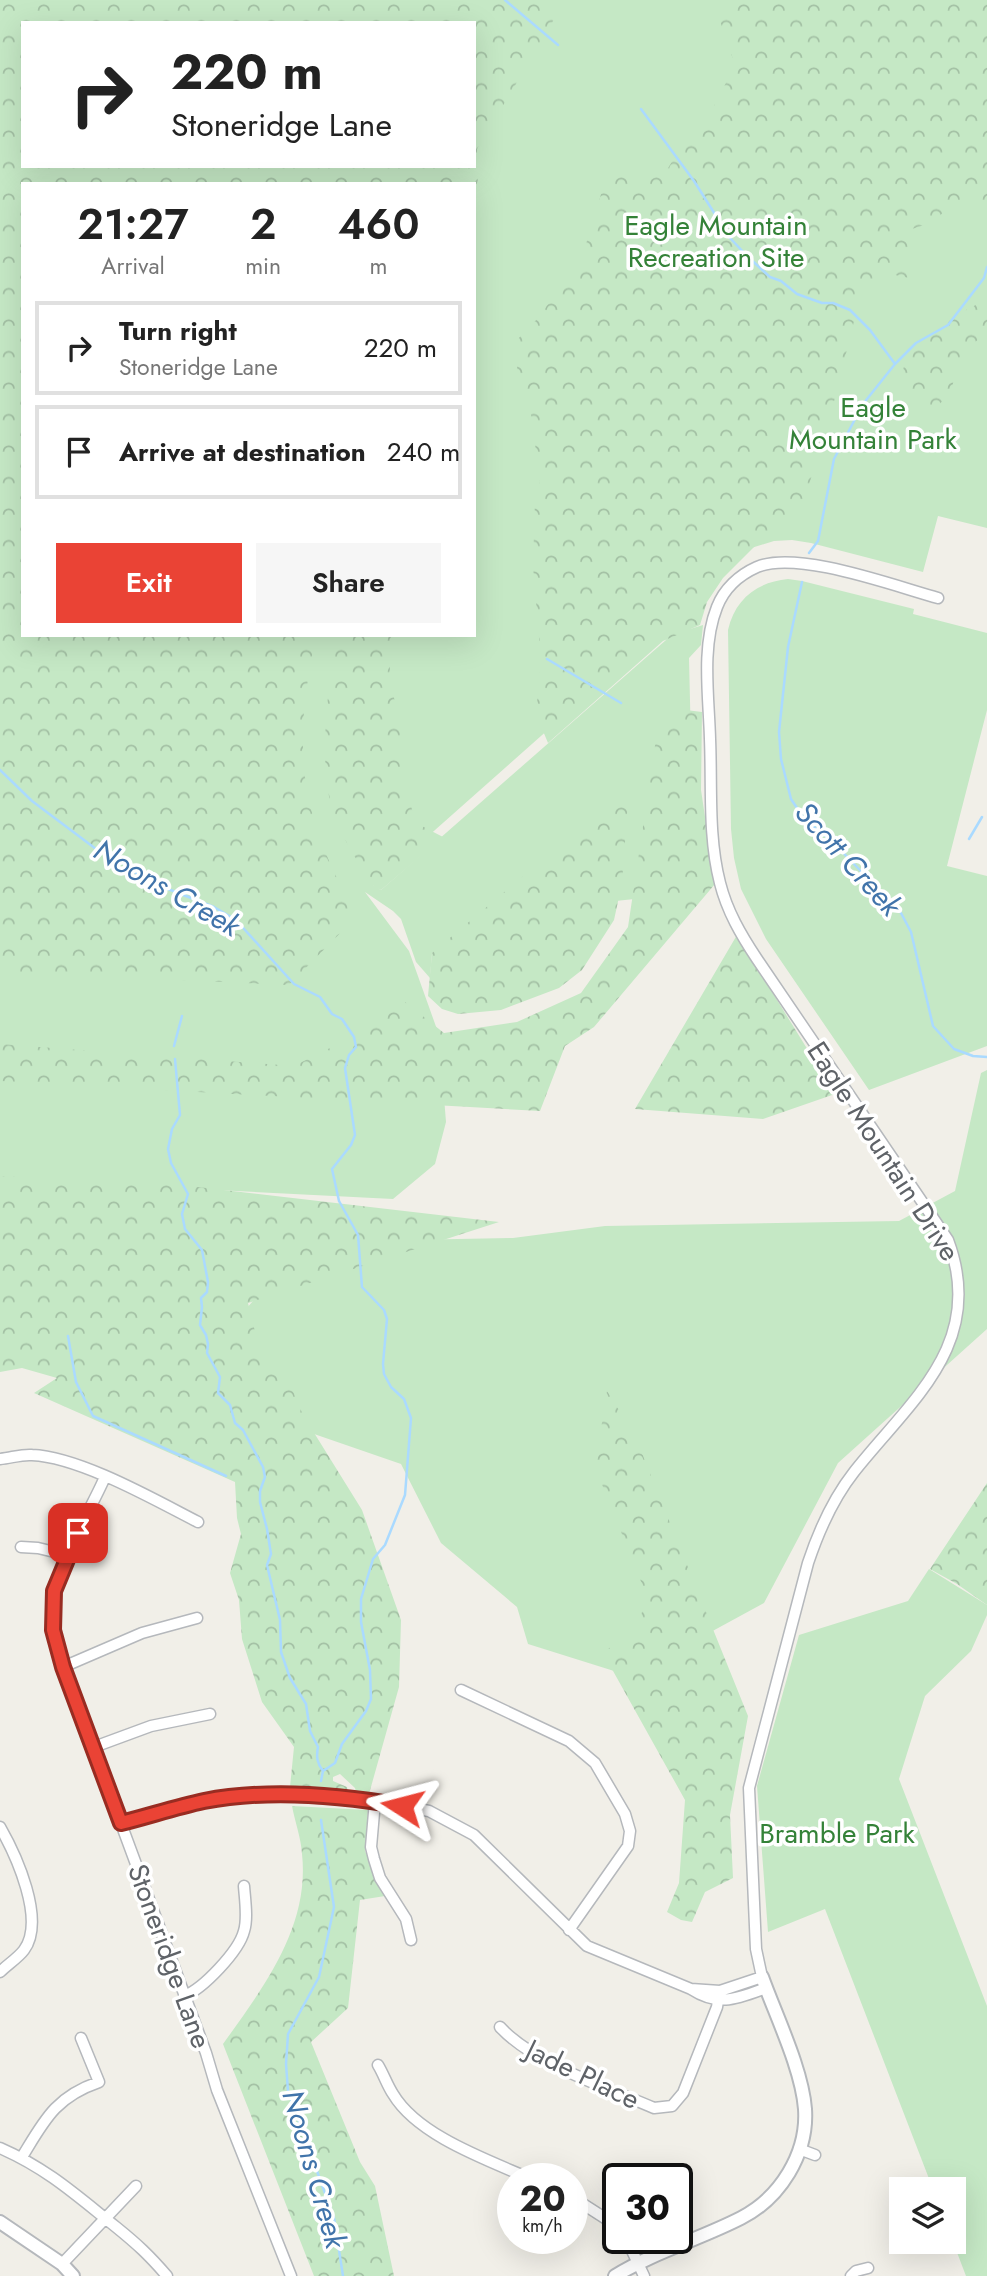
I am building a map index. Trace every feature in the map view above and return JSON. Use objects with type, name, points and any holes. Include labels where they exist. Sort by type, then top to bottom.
[{"type":"street","name":"Eagle Mountain Drive","points":[[615,2276],[736,2220],[760,2206],[784,2180],[799,2149],[805,2124],[802,2091],[764,1983],[756,1949],[749,1788],[808,1563],[823,1522],[862,1463],[932,1388],[949,1365],[962,1336],[967,1301],[962,1271],[948,1240],[757,959],[725,900],[716,865],[713,835],[708,667],[710,629],[716,608],[731,585],[750,570],[773,562],[809,564],[938,598]]},
{"type":"street","points":[[0,1459],[31,1454],[61,1460],[105,1477],[198,1522]]},
{"type":"street","name":"Stoneridge Lane","points":[[105,1477],[67,1555],[54,1591],[53,1630],[63,1667],[217,2090],[291,2276]]},
{"type":"street","points":[[21,1547],[67,1555]]},
{"type":"street","points":[[63,1667],[142,1633],[197,1618]]},
{"type":"street","points":[[461,1690],[569,1741],[595,1763],[625,1814],[630,1831],[628,1846],[569,1930]]},
{"type":"street","points":[[94,1747],[151,1726],[210,1714]]},
{"type":"street","points":[[121,1823],[205,1801],[272,1795],[375,1801],[429,1811],[474,1835],[587,1946],[691,1989],[719,1996],[764,1983]]},
{"type":"street","points":[[375,1801],[371,1847],[380,1878],[406,1919],[411,1940]]},
{"type":"street","points":[[0,1827],[25,1882],[31,1911],[30,1934],[25,1950],[0,1972]]},
{"type":"street","points":[[184,1996],[198,1988],[237,1948],[245,1930],[244,1886]]},
{"type":"street","name":"Jade Place","points":[[500,2028],[510,2039],[556,2065],[654,2108],[672,2106],[683,2093],[719,1996]]},
{"type":"street","points":[[22,2158],[49,2113],[82,2088],[99,2082],[81,2038]]},
{"type":"street","points":[[377,2066],[393,2095],[413,2117],[454,2145],[497,2164]]},
{"type":"street","points":[[0,2148],[67,2185],[141,2246],[167,2276]]},
{"type":"street","points":[[799,2149],[815,2155]]},
{"type":"street","points":[[62,2264],[136,2186]]},
{"type":"street","points":[[0,2222],[62,2264],[73,2276]]},
{"type":"street","points":[[634,2254],[644,2276]]},
{"type":"street","points":[[851,2276],[856,2271],[868,2268]]},
{"type":"green space","name":"Eagle Mountain Recreation Site","points":[[0,0],[987,0],[987,528],[938,516],[923,572],[811,543],[774,541],[748,549],[702,591],[690,629],[703,625],[701,645],[689,658],[693,829],[701,892],[606,902],[432,953],[430,978],[416,962],[401,919],[365,892],[409,951],[439,1035],[446,1122],[435,1164],[393,1199],[0,1179]],"holes":[[[674,618],[666,640],[381,890],[373,885]]]},
{"type":"green space","points":[[0,0],[563,0],[550,27],[477,149],[476,195],[476,182],[21,182],[21,637],[316,637],[304,713],[305,780],[322,845],[357,916],[289,985],[0,972]]},
{"type":"green space","points":[[713,0],[987,0],[987,205],[950,206],[933,222],[909,230],[909,278],[886,273],[865,291],[858,305],[835,398],[803,505],[760,541],[723,578],[707,602],[700,625],[663,641],[548,743],[536,714],[541,661],[533,566],[535,500],[540,482],[531,414],[518,390],[516,341],[539,317],[583,254],[602,191],[620,167],[649,180],[665,173],[686,139],[710,114],[735,65]]},
{"type":"green space","points":[[987,294],[987,332],[966,350],[955,369],[952,391],[928,416],[901,381],[906,356],[928,340],[945,319],[973,307]]},
{"type":"green space","points":[[788,579],[914,609],[913,614],[987,633],[987,710],[947,866],[987,876],[987,1046],[869,1090],[766,939],[741,889],[734,858],[731,829],[728,630],[736,609],[749,594],[767,584]]},
{"type":"green space","points":[[335,637],[392,637],[389,683],[399,713],[405,786],[416,823],[443,837],[381,890],[372,885],[366,876],[333,814],[326,770],[328,702]]},
{"type":"green space","points":[[686,710],[702,712],[701,790],[715,884],[594,1027],[565,1046],[540,1111],[0,1081],[0,1044],[294,1066],[358,1034],[395,994],[444,1033],[517,1022],[581,993],[628,927],[656,739],[675,713]]},
{"type":"green space","points":[[629,787],[622,883],[614,920],[582,970],[559,988],[501,1010],[458,1014],[442,1009],[428,996],[432,953]]},
{"type":"green space","points":[[737,935],[835,1094],[763,1119],[635,1109]]},
{"type":"green space","points":[[987,1070],[987,1329],[838,1463],[764,1603],[630,1676],[528,1644],[517,1607],[441,1543],[401,1464],[288,1425],[226,1332],[272,1279],[405,1240],[513,1238],[605,1226],[899,1221],[955,1191],[981,1073]]},
{"type":"green space","points":[[0,1176],[163,1183],[499,1222],[248,1303],[260,1352],[284,1370],[303,1415],[362,1510],[401,1620],[399,1687],[369,1794],[356,1792],[340,1774],[333,1777],[333,1781],[347,1787],[348,1792],[290,1787],[294,1747],[262,1702],[242,1639],[239,1600],[230,1573],[241,1534],[237,1518],[235,1482],[34,1393],[57,1378],[22,1368],[0,1372]]},
{"type":"green space","points":[[607,1391],[635,1436],[748,1716],[730,1815],[733,1878],[705,1892],[692,1922],[681,1920],[667,1912],[679,1883],[685,1800],[603,1653],[639,1625],[646,1594],[595,1467]]},
{"type":"green space","points":[[987,1483],[987,1605],[930,1569]]},
{"type":"green space","name":"Bramble Park","points":[[929,1569],[987,1605],[987,1615],[971,1651],[925,1696],[899,1779],[987,2006],[987,2276],[966,2276],[958,2254],[966,2254],[966,2177],[928,2177],[825,1909],[768,1932],[757,1786],[799,1635],[908,1601]]},
{"type":"green space","points":[[292,1806],[368,1810],[365,1851],[385,1896],[360,1900],[348,2008],[311,2042],[360,2162],[375,2186],[394,2276],[314,2276],[223,2044],[268,1979],[281,1955],[299,1907],[303,1881],[302,1854]]},
{"type":"waterway","points":[[505,0],[558,45]]},
{"type":"waterway","points":[[641,109],[694,181],[730,238],[747,256],[770,277],[781,281],[797,294],[850,310],[870,330],[895,364]]},
{"type":"waterway","points":[[809,553],[818,541],[834,459],[863,404],[916,343],[948,325],[984,278],[987,267]]},
{"type":"waterway","name":"Scott Creek","points":[[802,582],[788,647],[779,732],[781,759],[791,799],[805,820],[832,841],[901,913],[911,932],[933,1026],[954,1049],[973,1056],[987,1057]]},
{"type":"waterway","points":[[547,659],[621,703]]},
{"type":"waterway","name":"Noons Creek","points":[[0,770],[32,801],[96,849],[113,856],[145,880],[214,907],[236,920],[294,984],[320,997],[332,1014],[342,1019],[354,1037],[356,1047],[349,1055],[345,1068],[355,1135],[351,1145],[332,1169],[339,1201],[358,1235],[362,1287],[384,1310],[387,1319],[384,1374],[391,1387],[404,1399],[411,1418],[405,1495],[385,1545],[373,1559],[361,1599],[361,1622],[370,1670],[371,1699],[366,1711],[342,1744],[335,1763],[323,1771],[321,1781]]},
{"type":"waterway","points":[[969,839],[982,817]]},
{"type":"waterway","points":[[174,1046],[182,1016]]},
{"type":"waterway","points":[[175,1059],[180,1115],[172,1129],[168,1149],[171,1163],[188,1194],[182,1214],[185,1229],[202,1250],[208,1282],[207,1292],[201,1298],[200,1325],[206,1335],[207,1353],[220,1377],[218,1393],[230,1405],[235,1423],[243,1430],[263,1467],[265,1477],[260,1491],[260,1502],[271,1554],[267,1565],[280,1620],[281,1652],[290,1678],[306,1704],[310,1731],[318,1747],[319,1765],[323,1771]]},
{"type":"waterway","points":[[68,1336],[76,1382],[93,1416],[226,1476]]},
{"type":"waterway","name":"Noons Creek","points":[[321,1820],[334,1907],[319,1977],[288,2034],[286,2064],[288,2091],[334,2218],[343,2276]]},
{"type":"route","points":[[78,1533],[54,1591],[53,1630],[63,1667],[121,1823],[205,1801],[272,1795],[375,1801],[402,1806]]},
{"type":"park label","name":"Eagle Mountain Park","points":[[873,423]]}]
